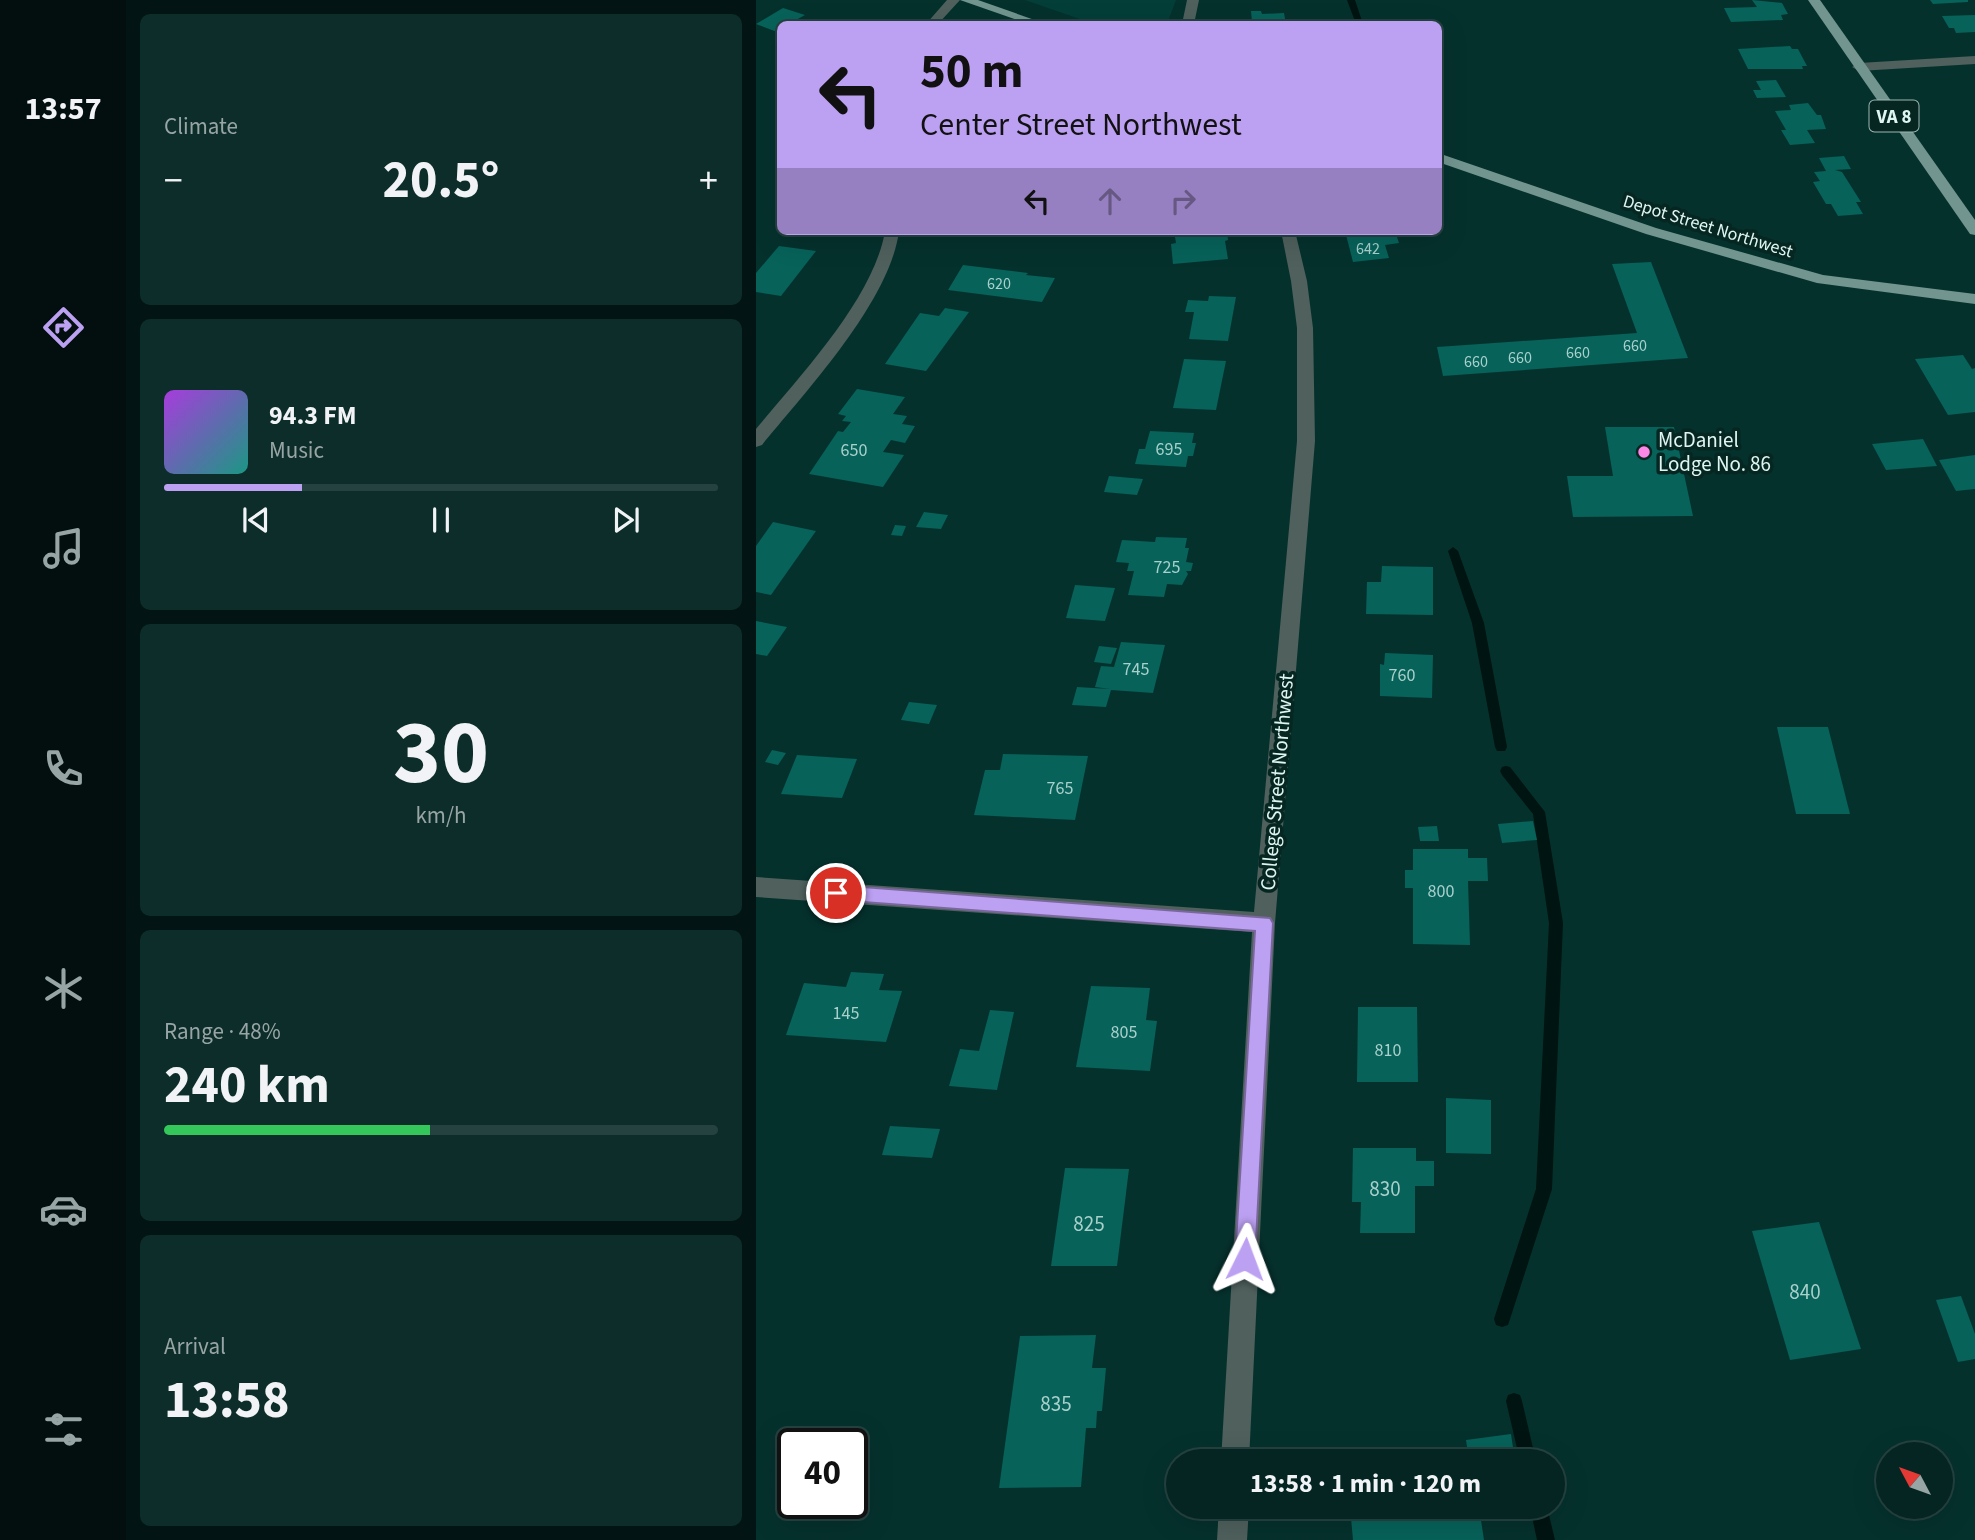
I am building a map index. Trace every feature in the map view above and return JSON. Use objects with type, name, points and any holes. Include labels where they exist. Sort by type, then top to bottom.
[{"type":"main road","points":[[966,0],[1031,21]]},
{"type":"main road","name":"VA 8","points":[[1814,0],[1975,230]]},
{"type":"main road","name":"Depot Street Northwest","points":[[1442,158],[1651,232],[1822,280],[1975,299]]},
{"type":"street","points":[[935,21],[954,0]]},
{"type":"street","points":[[1189,21],[1193,0]]},
{"type":"street","points":[[1859,66],[1975,60]]},
{"type":"street","points":[[756,441],[873,289],[894,241],[893,235]]},
{"type":"street","name":"College Street Northwest","points":[[1236,1449],[1264,923],[1306,441],[1305,328],[1299,281],[1289,235]]},
{"type":"street","points":[[756,887],[1264,923]]},
{"type":"street","points":[[1232,1540],[1233,1519]]},
{"type":"shaded area","points":[[1025,0],[1176,0],[1168,21],[1085,21]]},
{"type":"building","points":[[1752,0],[1782,3],[1788,14],[1781,15],[1783,20],[1731,22],[1724,8],[1757,7]]},
{"type":"building","points":[[1930,0],[1968,0],[1968,2],[1933,4]]},
{"type":"building","points":[[783,8],[805,15],[794,21],[777,21],[777,32],[756,24]]},
{"type":"building","points":[[1251,11],[1261,11],[1262,14],[1284,13],[1285,21],[1252,21]]},
{"type":"building","points":[[1975,15],[1975,32],[1956,33],[1954,28],[1949,28],[1942,16]]},
{"type":"building","points":[[1790,46],[1792,49],[1798,49],[1807,66],[1802,66],[1803,69],[1748,69],[1738,49]]},
{"type":"building","points":[[1776,80],[1786,97],[1757,98],[1753,90],[1761,90],[1756,81]]},
{"type":"building","points":[[1808,103],[1817,115],[1821,115],[1826,129],[1807,130],[1815,143],[1790,145],[1781,130],[1786,130],[1775,111],[1791,110],[1789,105]]},
{"type":"building","points":[[1844,156],[1851,169],[1835,170],[1842,172],[1861,202],[1856,202],[1863,214],[1838,216],[1831,204],[1826,204],[1813,182],[1820,181],[1814,172],[1826,171],[1819,158]]},
{"type":"building","points":[[1175,235],[1227,235],[1228,240],[1225,241],[1228,259],[1173,264],[1171,244],[1176,243]]},
{"type":"building","points":[[1346,235],[1396,235],[1399,243],[1385,245],[1389,258],[1353,262]]},
{"type":"building","points":[[779,246],[816,251],[781,296],[756,292],[756,273]]},
{"type":"building","points":[[1651,262],[1688,358],[1443,376],[1437,347],[1637,333],[1612,264]]},
{"type":"building","points":[[963,265],[1055,278],[1042,302],[948,290]]},
{"type":"building","points":[[1209,296],[1236,297],[1228,341],[1189,339],[1194,312],[1185,312],[1188,300],[1208,301]]},
{"type":"building","points":[[945,308],[969,312],[926,371],[885,364],[920,313],[939,316]]},
{"type":"building","points":[[1963,355],[1972,369],[1975,368],[1975,412],[1948,415],[1915,359]]},
{"type":"building","points":[[1184,359],[1226,361],[1216,410],[1173,408]]},
{"type":"building","points":[[857,389],[905,397],[893,414],[907,416],[902,424],[915,426],[905,443],[891,440],[883,452],[904,455],[883,487],[809,474],[838,431],[843,432],[851,422],[842,421],[846,416],[838,414]]},
{"type":"building","name":"McDaniel Lodge No. 86","points":[[1605,427],[1674,427],[1693,516],[1573,517],[1567,476],[1613,476]]},
{"type":"building","points":[[1150,431],[1194,433],[1192,443],[1196,443],[1193,456],[1188,456],[1186,467],[1135,464],[1139,449],[1145,449]]},
{"type":"building","points":[[1923,439],[1937,466],[1886,470],[1872,444]]},
{"type":"building","points":[[1975,455],[1975,489],[1956,491],[1939,460]]},
{"type":"building","points":[[1109,476],[1143,479],[1137,495],[1104,492]]},
{"type":"building","points":[[924,512],[948,515],[941,529],[916,527]]},
{"type":"building","points":[[773,522],[816,531],[771,595],[756,592],[756,546]]},
{"type":"building","points":[[895,525],[906,526],[902,536],[891,535]]},
{"type":"building","points":[[1156,537],[1187,538],[1185,548],[1189,548],[1186,562],[1193,563],[1191,571],[1186,571],[1188,574],[1182,585],[1167,584],[1164,597],[1128,595],[1134,571],[1127,571],[1129,563],[1116,562],[1122,540],[1155,542]]},
{"type":"building","points":[[1382,566],[1433,567],[1433,615],[1366,614],[1367,582],[1381,582]]},
{"type":"building","points":[[1075,585],[1115,588],[1105,621],[1066,618]]},
{"type":"building","points":[[756,621],[787,627],[767,656],[756,654]]},
{"type":"building","points":[[1121,642],[1165,645],[1153,693],[1111,690],[1106,707],[1072,705],[1077,687],[1110,689],[1095,687],[1101,666],[1114,667]]},
{"type":"building","points":[[1099,646],[1117,648],[1111,664],[1094,662]]},
{"type":"building","points":[[1385,653],[1433,655],[1432,698],[1380,696],[1380,664],[1384,665]]},
{"type":"building","points":[[909,702],[937,705],[929,724],[901,720]]},
{"type":"building","points":[[1777,727],[1828,727],[1850,814],[1796,814]]},
{"type":"building","points":[[772,750],[786,753],[778,765],[765,762]]},
{"type":"building","points":[[1003,754],[1088,756],[1075,820],[974,815],[985,770],[1000,770]]},
{"type":"building","points":[[797,755],[857,759],[842,798],[781,794]]},
{"type":"building","points":[[1533,821],[1537,840],[1502,843],[1498,824]]},
{"type":"building","points":[[1437,826],[1439,841],[1420,841],[1418,827]]},
{"type":"building","points":[[1413,849],[1468,849],[1468,858],[1487,858],[1488,881],[1468,881],[1470,945],[1413,944],[1413,888],[1405,888],[1405,870],[1413,870]]},
{"type":"building","points":[[851,972],[884,974],[879,990],[902,991],[886,1042],[786,1035],[804,983],[846,987]]},
{"type":"building","points":[[1091,986],[1150,988],[1146,1020],[1157,1021],[1150,1071],[1076,1067]]},
{"type":"building","points":[[1358,1007],[1417,1007],[1418,1082],[1357,1082]]},
{"type":"building","points":[[990,1010],[1014,1012],[997,1090],[949,1086],[960,1049],[979,1051]]},
{"type":"building","points":[[1446,1098],[1491,1100],[1491,1154],[1446,1153]]},
{"type":"building","points":[[890,1126],[940,1129],[932,1158],[882,1155]]},
{"type":"building","points":[[1353,1148],[1416,1148],[1416,1161],[1434,1161],[1434,1186],[1415,1186],[1415,1233],[1360,1233],[1361,1202],[1352,1202]]},
{"type":"building","points":[[1065,1168],[1129,1169],[1117,1266],[1051,1266]]},
{"type":"building","points":[[1819,1222],[1861,1349],[1790,1360],[1752,1231]]},
{"type":"building","points":[[1961,1296],[1975,1334],[1975,1359],[1958,1362],[1936,1300]]},
{"type":"building","points":[[1096,1335],[1092,1368],[1106,1368],[1102,1411],[1097,1411],[1096,1428],[1086,1428],[1081,1487],[999,1488],[1020,1336]]},
{"type":"building","points":[[1511,1434],[1513,1449],[1467,1449],[1466,1440]]},
{"type":"building","points":[[1351,1519],[1481,1519],[1484,1540],[1353,1540]]},
{"type":"waterway","points":[[1351,0],[1359,21]]},
{"type":"waterway","points":[[1453,551],[1478,623],[1501,747]]},
{"type":"waterway","points":[[1502,1319],[1544,1189],[1556,923],[1539,812],[1506,771]]},
{"type":"waterway","points":[[1514,1401],[1525,1449]]},
{"type":"waterway","points":[[1542,1519],[1546,1540]]},
{"type":"place","name":"McDaniel Lodge No. 86","points":[[1644,452]]},
{"type":"route","points":[[836,893],[1264,923],[1245,1259]]}]
